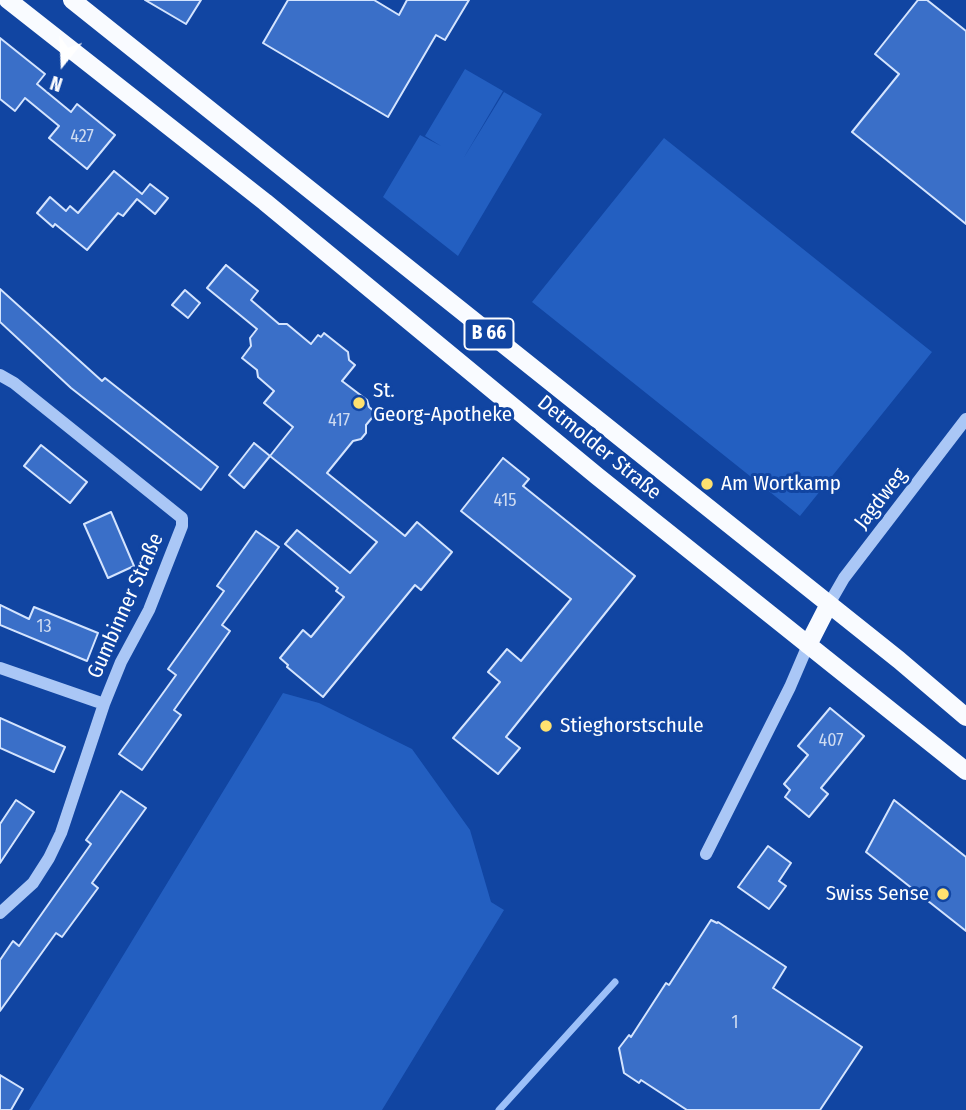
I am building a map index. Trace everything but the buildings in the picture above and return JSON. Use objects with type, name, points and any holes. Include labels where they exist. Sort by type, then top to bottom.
[{"type":"main road","name":"Detmolder Straße","points":[[8,0],[265,202],[597,477],[966,771]]},
{"type":"main road","name":"Detmolder Straße","points":[[72,0],[829,604],[966,717]]},
{"type":"main road","points":[[808,645],[829,604]]},
{"type":"street","name":"Gumbinner Straße","points":[[0,375],[14,383],[182,518],[182,526],[149,610],[121,662],[104,704],[61,833],[33,883],[0,913]]},
{"type":"street","name":"Jagdweg","points":[[829,604],[844,578],[966,419]]},
{"type":"street","points":[[706,854],[790,687],[808,645]]},
{"type":"street","points":[[0,668],[104,704]]},
{"type":"shaded area","points":[[465,69],[503,91],[463,159],[504,92],[542,114],[458,256],[383,197],[420,135],[441,146],[425,136]]},
{"type":"shaded area","points":[[664,138],[932,352],[800,516],[532,302]]},
{"type":"shaded area","points":[[283,693],[319,703],[412,749],[470,830],[491,902],[504,910],[382,1110],[29,1110]]},
{"type":"waterway","points":[[499,1110],[615,982]]},
{"type":"place","name":"St. Georg-Apotheke","points":[[359,403]]},
{"type":"place","name":"Am Wortkamp","points":[[707,484]]},
{"type":"place","name":"Stieghorstschule","points":[[546,726]]},
{"type":"place","name":"Swiss Sense","points":[[943,894]]}]
